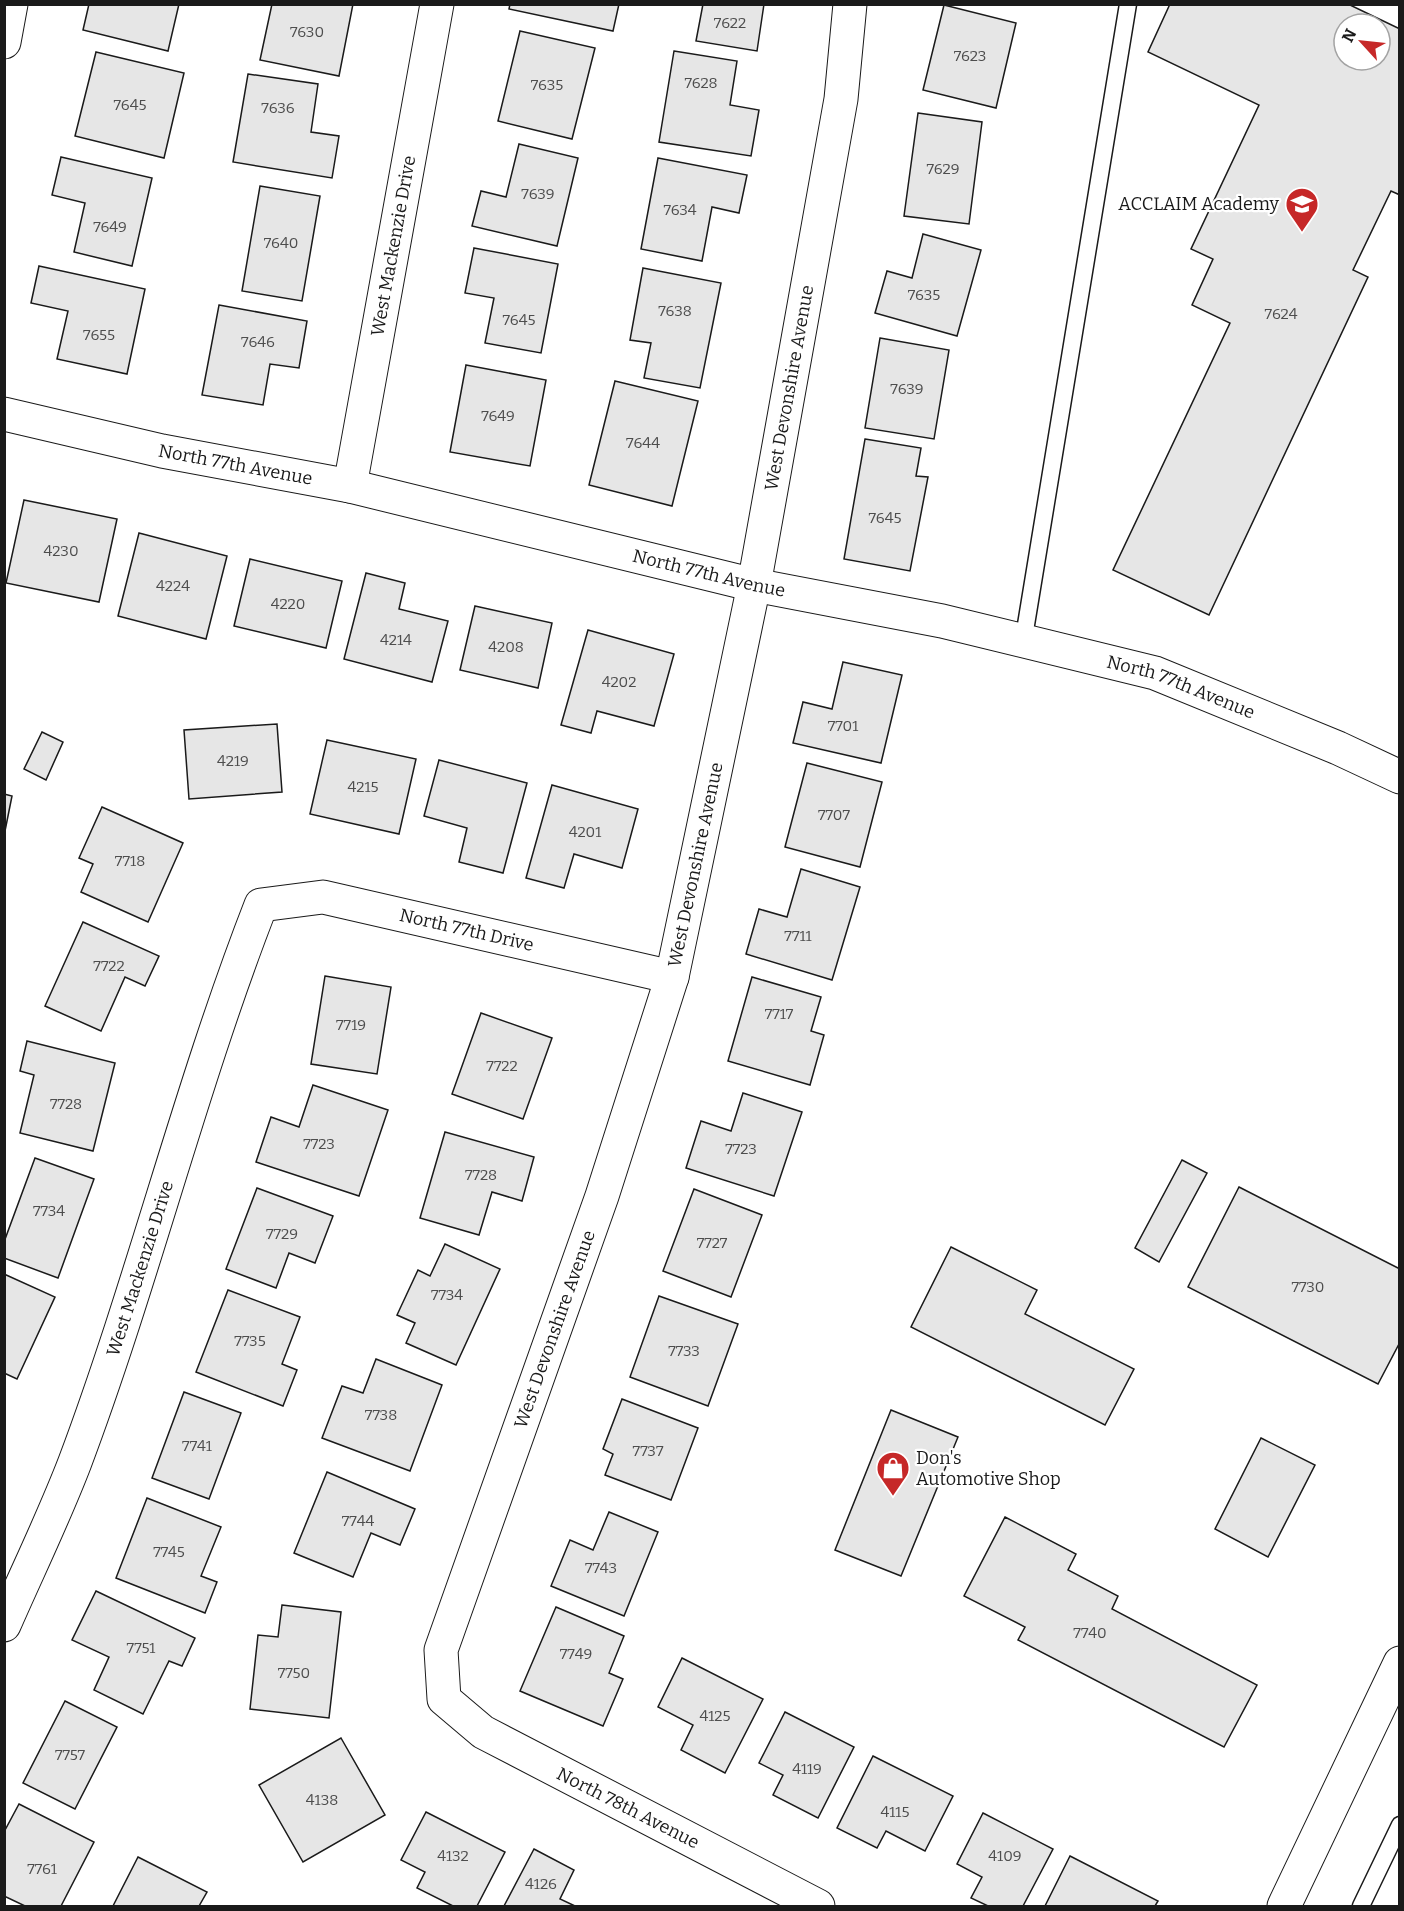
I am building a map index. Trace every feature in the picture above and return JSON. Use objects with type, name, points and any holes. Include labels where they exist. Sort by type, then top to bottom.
[{"type":"street","points":[[4,42],[11,4]]},
{"type":"street","name":"West Mackenzie Drive","points":[[350,486],[437,4]]},
{"type":"street","name":"West Devonshire Avenue","points":[[444,1699],[441,1650],[602,1196],[672,977],[754,585],[841,99],[850,4]]},
{"type":"street","name":"North 77th Avenue","points":[[4,414],[162,451],[350,486],[754,585],[942,621],[1155,674],[1338,748],[1400,777]]},
{"type":"street","name":"North 77th Drive","points":[[261,905],[323,897],[672,977]]},
{"type":"street","name":"West Mackenzie Drive","points":[[4,1624],[75,1463],[145,1257],[235,970],[261,905]]},
{"type":"street","points":[[1284,1906],[1400,1663]]},
{"type":"street","name":"North 78th Avenue","points":[[444,1699],[483,1732],[818,1906]]},
{"type":"lane","points":[[1023,643],[1128,4]]},
{"type":"lane","points":[[1360,1906],[1400,1825]]},
{"type":"building","points":[[89,4],[179,4],[168,51],[83,30]]},
{"type":"building","points":[[272,4],[353,4],[339,76],[260,60]]},
{"type":"building","points":[[510,4],[619,4],[613,31],[509,9]]},
{"type":"building","points":[[703,4],[764,4],[757,51],[696,41]]},
{"type":"building","points":[[1170,4],[1348,4],[1365,12],[1332,12],[1332,72],[1392,72],[1392,25],[1400,29],[1400,195],[1391,191],[1353,270],[1368,277],[1209,615],[1113,570],[1230,323],[1192,305],[1213,259],[1191,249],[1259,105],[1148,52]]},
{"type":"building","points":[[944,5],[1016,23],[996,108],[923,90]]},
{"type":"building","points":[[520,31],[595,48],[572,139],[498,121]]},
{"type":"building","points":[[674,51],[737,61],[730,105],[759,110],[751,156],[659,142]]},
{"type":"building","points":[[96,52],[184,73],[164,158],[75,136]]},
{"type":"building","points":[[248,74],[318,84],[311,132],[339,136],[332,178],[233,162]]},
{"type":"building","points":[[918,113],[982,122],[969,224],[904,216]]},
{"type":"building","points":[[519,144],[578,158],[557,246],[472,226],[481,191],[506,197]]},
{"type":"building","points":[[61,157],[152,178],[132,266],[74,252],[85,203],[52,195]]},
{"type":"building","points":[[658,158],[747,175],[739,213],[712,207],[702,261],[641,249]]},
{"type":"building","points":[[260,186],[320,196],[302,301],[242,291]]},
{"type":"building","points":[[923,234],[981,250],[957,336],[875,313],[887,271],[912,278]]},
{"type":"building","points":[[474,248],[558,264],[541,353],[485,343],[494,298],[465,293]]},
{"type":"building","points":[[39,266],[145,289],[127,374],[57,359],[68,311],[31,303]]},
{"type":"building","points":[[643,268],[721,283],[700,388],[644,378],[651,343],[630,340]]},
{"type":"building","points":[[219,305],[307,321],[299,368],[270,364],[263,405],[202,395]]},
{"type":"building","points":[[880,338],[949,350],[934,439],[865,428]]},
{"type":"building","points":[[466,365],[546,380],[530,466],[450,452]]},
{"type":"building","points":[[615,381],[698,401],[672,506],[589,485]]},
{"type":"building","points":[[865,439],[921,448],[916,476],[928,477],[910,571],[844,559]]},
{"type":"building","points":[[24,500],[117,519],[99,602],[6,583]]},
{"type":"building","points":[[139,533],[227,556],[206,639],[118,616]]},
{"type":"building","points":[[250,559],[342,581],[326,648],[234,626]]},
{"type":"building","points":[[366,573],[405,583],[399,609],[448,621],[432,682],[344,659]]},
{"type":"building","points":[[475,606],[552,623],[538,688],[460,670]]},
{"type":"building","points":[[588,630],[674,654],[654,726],[597,711],[591,733],[561,725]]},
{"type":"building","points":[[843,662],[902,675],[881,763],[793,743],[803,702],[832,709]]},
{"type":"building","points":[[277,724],[282,792],[189,799],[184,730]]},
{"type":"building","points":[[42,732],[63,742],[46,780],[24,769]]},
{"type":"building","points":[[327,740],[416,759],[399,834],[310,814]]},
{"type":"building","points":[[439,760],[527,783],[503,873],[459,862],[467,828],[424,816]]},
{"type":"building","points":[[807,763],[882,782],[860,867],[785,847]]},
{"type":"building","points":[[552,785],[638,809],[622,868],[574,854],[564,888],[526,878]]},
{"type":"building","points":[[4,794],[12,796],[4,836]]},
{"type":"building","points":[[102,807],[183,843],[148,922],[81,892],[93,864],[79,858]]},
{"type":"building","points":[[801,869],[860,887],[832,980],[746,954],[759,909],[787,917]]},
{"type":"building","points":[[83,922],[159,956],[145,986],[125,977],[101,1031],[45,1006]]},
{"type":"building","points":[[325,976],[391,987],[377,1074],[311,1064]]},
{"type":"building","points":[[752,977],[821,997],[811,1031],[824,1035],[810,1085],[728,1061]]},
{"type":"building","points":[[481,1013],[552,1038],[523,1119],[452,1094]]},
{"type":"building","points":[[27,1041],[115,1063],[93,1151],[20,1133],[34,1075],[20,1071]]},
{"type":"building","points":[[313,1085],[388,1110],[359,1196],[256,1162],[271,1117],[299,1127]]},
{"type":"building","points":[[743,1093],[802,1112],[774,1196],[686,1168],[701,1121],[731,1131]]},
{"type":"building","points":[[445,1132],[534,1157],[522,1201],[492,1192],[479,1235],[420,1218]]},
{"type":"building","points":[[35,1158],[94,1179],[58,1278],[4,1258],[4,1242]]},
{"type":"building","points":[[1182,1160],[1207,1173],[1159,1262],[1135,1248]]},
{"type":"building","points":[[1239,1187],[1400,1269],[1400,1342],[1378,1384],[1188,1287]]},
{"type":"building","points":[[257,1188],[333,1216],[315,1263],[289,1253],[276,1288],[226,1269]]},
{"type":"building","points":[[694,1189],[762,1215],[731,1297],[663,1271]]},
{"type":"building","points":[[445,1244],[500,1269],[456,1365],[406,1343],[415,1323],[397,1315],[418,1270],[430,1276]]},
{"type":"building","points":[[951,1247],[1037,1290],[1025,1314],[1134,1369],[1105,1425],[911,1327]]},
{"type":"building","points":[[4,1274],[55,1297],[17,1379],[4,1373]]},
{"type":"building","points":[[228,1290],[300,1317],[282,1364],[297,1370],[283,1406],[196,1372]]},
{"type":"building","points":[[659,1296],[738,1324],[708,1406],[630,1377]]},
{"type":"building","points":[[376,1359],[442,1385],[410,1471],[322,1438],[342,1386],[363,1393]]},
{"type":"building","points":[[184,1392],[241,1413],[209,1499],[152,1478]]},
{"type":"building","points":[[622,1399],[698,1428],[671,1500],[605,1475],[613,1454],[603,1449]]},
{"type":"building","points":[[891,1410],[958,1437],[901,1576],[835,1550]]},
{"type":"building","points":[[1261,1438],[1315,1465],[1268,1557],[1215,1529]]},
{"type":"building","points":[[327,1472],[415,1509],[400,1545],[371,1533],[353,1577],[294,1553]]},
{"type":"building","points":[[147,1498],[221,1527],[201,1576],[217,1582],[205,1613],[116,1578]]},
{"type":"building","points":[[609,1512],[658,1532],[624,1616],[551,1586],[570,1540],[593,1550]]},
{"type":"building","points":[[1005,1517],[1076,1554],[1068,1570],[1118,1596],[1112,1609],[1257,1685],[1224,1747],[1018,1640],[1025,1627],[964,1596]]},
{"type":"building","points":[[96,1591],[195,1638],[182,1666],[169,1661],[143,1714],[94,1690],[109,1657],[72,1640]]},
{"type":"building","points":[[282,1605],[341,1612],[329,1718],[250,1709],[258,1635],[278,1637]]},
{"type":"building","points":[[556,1607],[624,1636],[609,1673],[623,1679],[603,1726],[520,1691]]},
{"type":"building","points":[[682,1658],[763,1699],[725,1773],[681,1750],[693,1725],[658,1707]]},
{"type":"building","points":[[65,1701],[117,1727],[75,1809],[23,1783]]},
{"type":"building","points":[[785,1712],[854,1747],[818,1818],[773,1795],[783,1775],[759,1763]]},
{"type":"building","points":[[341,1738],[385,1815],[303,1862],[259,1785]]},
{"type":"building","points":[[873,1756],[953,1796],[925,1851],[886,1831],[877,1848],[837,1828]]},
{"type":"building","points":[[19,1804],[94,1842],[61,1906],[25,1906],[4,1896],[4,1832]]},
{"type":"building","points":[[426,1812],[505,1852],[477,1906],[453,1906],[417,1888],[425,1872],[401,1860]]},
{"type":"building","points":[[983,1813],[1053,1849],[1023,1906],[988,1906],[971,1898],[982,1877],[957,1864]]},
{"type":"building","points":[[534,1849],[574,1870],[560,1899],[575,1906],[504,1906]]},
{"type":"building","points":[[1070,1856],[1158,1901],[1155,1906],[1045,1906]]},
{"type":"building","points":[[138,1857],[207,1892],[199,1906],[113,1906]]},
{"type":"place","name":"ACCLAIM Academy","points":[[1302,233]]},
{"type":"place","name":"Don's Automotive Shop","points":[[893,1497]]}]
